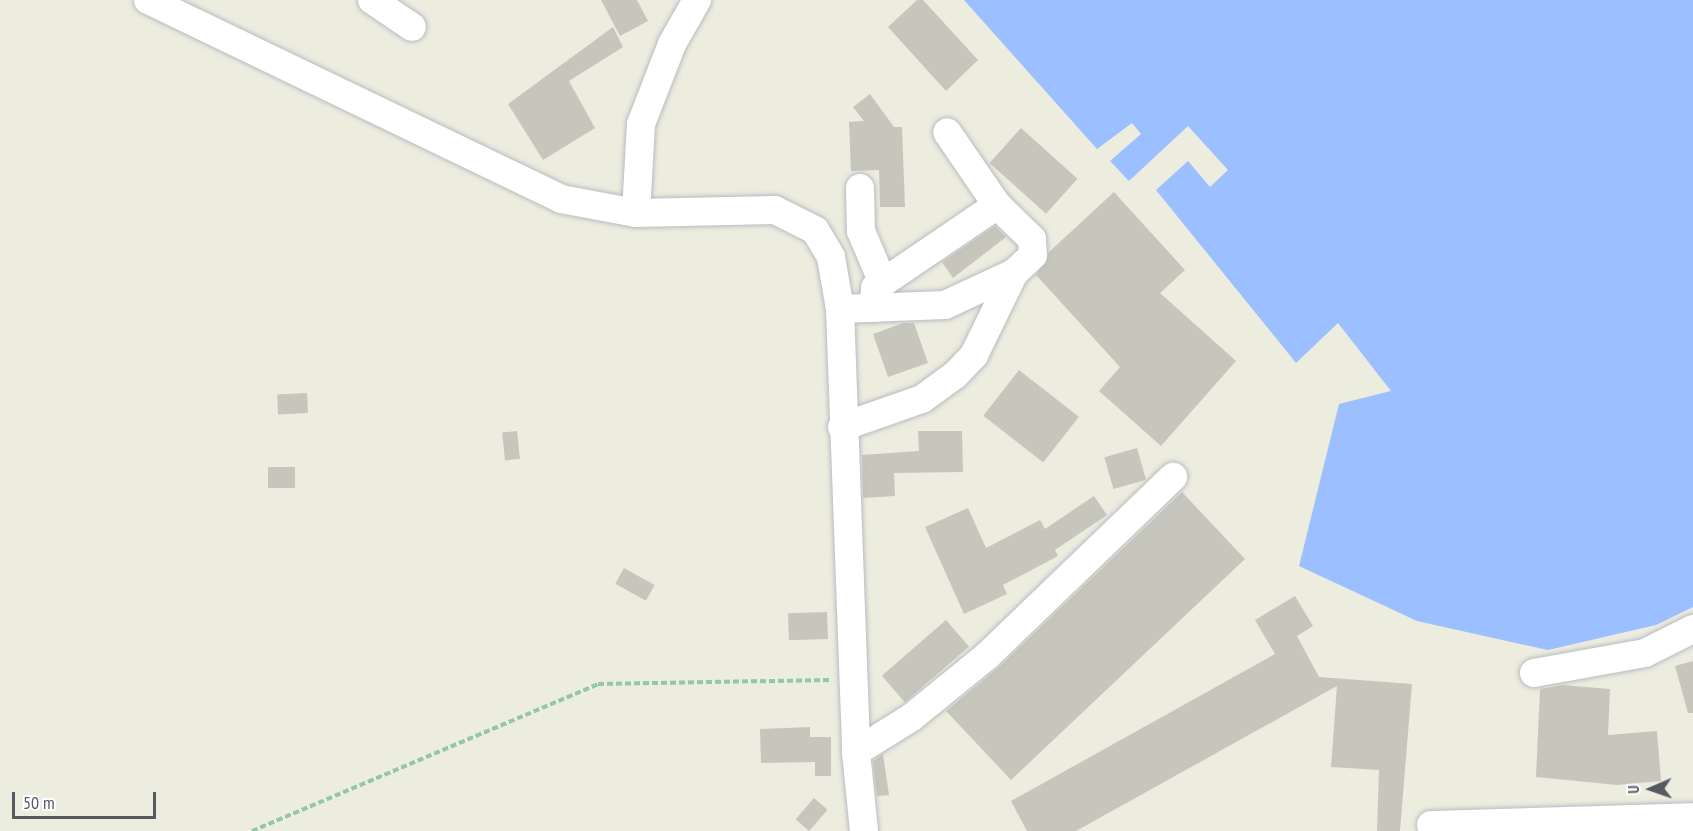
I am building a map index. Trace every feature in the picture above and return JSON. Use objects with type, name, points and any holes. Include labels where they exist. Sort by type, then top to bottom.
[{"type":"street","points":[[148,0],[561,199],[636,213],[775,210],[795,216],[814,230],[831,257],[840,309],[842,427],[856,752],[864,831]]},
{"type":"street","points":[[372,0],[412,27]]},
{"type":"street","points":[[636,213],[641,124],[672,44],[697,0]]},
{"type":"street","points":[[878,296],[945,305],[1014,273],[1033,255],[1032,239],[997,205],[947,132]]},
{"type":"street","points":[[860,189],[861,231],[878,296]]},
{"type":"street","points":[[840,309],[878,296],[997,205]]},
{"type":"street","points":[[842,427],[922,399],[955,375],[974,355],[1014,273]]},
{"type":"street","points":[[856,752],[912,717],[988,655],[1173,477]]},
{"type":"street","points":[[1534,673],[1645,653],[1693,629]]},
{"type":"street","points":[[1431,825],[1693,817]]},
{"type":"path","points":[[252,831],[598,684],[853,680]]},
{"type":"water","points":[[964,0],[1693,0],[1693,607],[1656,625],[1548,650],[1417,621],[1299,566],[1339,404],[1391,391],[1338,323],[1296,363],[1156,190],[1188,161],[1210,187],[1228,170],[1188,126],[1129,181],[1110,161],[1141,134],[1132,123],[1097,149]]},
{"type":"building","points":[[601,0],[637,0],[648,21],[620,36]]},
{"type":"building","points":[[917,0],[923,0],[978,60],[946,91],[888,27]]},
{"type":"building","points":[[613,27],[623,47],[569,81],[595,128],[543,160],[508,104]]},
{"type":"building","points":[[870,94],[894,127],[902,127],[905,207],[880,207],[879,170],[851,171],[849,122],[864,121],[853,107]]},
{"type":"building","points":[[1021,128],[1077,179],[1046,214],[990,163]]},
{"type":"building","points":[[1114,192],[1185,270],[1160,293],[1236,361],[1161,446],[1099,391],[1120,367],[1036,275],[1049,252]]},
{"type":"building","points":[[995,226],[1006,237],[953,278],[942,262]]},
{"type":"building","points":[[903,323],[914,323],[928,363],[888,377],[873,334]]},
{"type":"building","points":[[1019,370],[1079,417],[1043,462],[983,416]]},
{"type":"building","points":[[307,393],[308,413],[278,415],[277,395]]},
{"type":"building","points":[[517,431],[520,459],[505,460],[502,433]]},
{"type":"building","points":[[918,431],[962,431],[963,472],[894,473],[895,496],[863,498],[862,455],[919,451]]},
{"type":"building","points":[[1137,448],[1146,480],[1113,489],[1104,457]]},
{"type":"building","points":[[268,467],[295,467],[295,488],[268,488]]},
{"type":"building","points":[[1182,492],[1245,559],[1011,780],[946,711],[999,667]]},
{"type":"building","points":[[1094,496],[1107,515],[1055,550],[1058,556],[1003,585],[1007,594],[964,614],[925,527],[968,508],[986,548],[1040,520],[1045,529]]},
{"type":"building","points":[[624,568],[655,585],[646,601],[615,584]]},
{"type":"building","points":[[1295,596],[1313,626],[1297,636],[1319,677],[1412,684],[1400,831],[1377,831],[1379,770],[1331,767],[1337,686],[1076,831],[1027,831],[1011,801],[1275,654],[1255,620]]},
{"type":"building","points":[[827,612],[828,639],[789,640],[788,613]]},
{"type":"building","points":[[946,620],[969,646],[905,702],[882,676]]},
{"type":"building","points":[[1693,661],[1693,713],[1688,713],[1675,666]]},
{"type":"building","points":[[1563,685],[1610,689],[1608,735],[1657,731],[1661,781],[1617,785],[1536,777],[1540,689]]},
{"type":"building","points":[[810,727],[810,737],[831,737],[831,776],[815,776],[815,762],[761,763],[760,729]]},
{"type":"building","points":[[883,754],[889,795],[877,796],[873,761]]},
{"type":"building","points":[[814,798],[828,810],[809,831],[796,819]]}]
